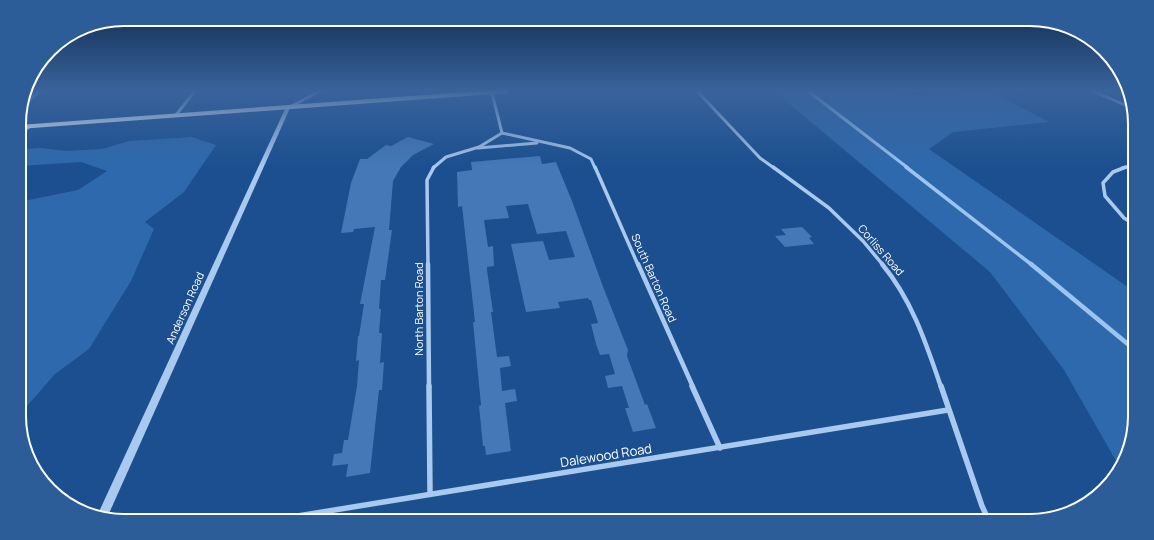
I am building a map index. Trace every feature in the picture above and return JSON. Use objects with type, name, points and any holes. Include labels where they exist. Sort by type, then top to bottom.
[{"type":"main road","points":[[26,126],[160,116]]},
{"type":"street","name":"Anderson Road","points":[[104,512],[284,116]]},
{"type":"street","points":[[498,116],[502,133]]},
{"type":"street","name":"Corliss Road","points":[[721,116],[760,158],[829,208],[863,241],[896,280],[922,331],[948,410],[986,514]]},
{"type":"street","points":[[26,129],[30,126]]},
{"type":"street","name":"South Barton Road","points":[[502,133],[517,139],[545,142],[581,152],[590,159],[720,448]]},
{"type":"street","name":"North Barton Road","points":[[430,493],[427,180],[433,168],[445,156],[488,143],[502,133]]},
{"type":"street","name":"South Barton Road","points":[[505,146],[545,142]]},
{"type":"street","name":"North Barton Road","points":[[469,149],[505,146]]},
{"type":"street","points":[[1128,167],[1121,168],[1110,173],[1103,183],[1105,196],[1124,218],[1128,220]]},
{"type":"street","name":"Dalewood Road","points":[[308,514],[948,410]]},
{"type":"shaded area","points":[[804,116],[1038,116],[1049,122],[953,132],[929,149],[1128,287],[1128,416],[1123,448],[1117,462],[1064,370],[990,272]]},
{"type":"shaded area","points":[[192,137],[216,145],[184,192],[145,222],[154,229],[131,281],[89,349],[55,374],[26,407],[26,201],[78,190],[107,171],[81,162],[26,166],[26,149],[41,148],[66,151],[102,149],[129,141]]},
{"type":"building","points":[[408,137],[434,144],[413,155],[401,167],[393,181],[389,230],[392,230],[385,280],[381,280],[379,309],[381,309],[379,333],[382,333],[380,363],[384,362],[382,390],[379,390],[370,473],[346,477],[348,464],[332,466],[334,454],[342,453],[344,440],[348,440],[357,386],[359,360],[356,361],[358,336],[364,304],[360,304],[375,227],[354,229],[353,232],[341,233],[351,183],[360,159],[367,159],[386,145],[391,146]]},
{"type":"building","points":[[540,156],[542,164],[556,162],[628,350],[627,356],[645,405],[647,404],[656,428],[633,432],[625,408],[629,408],[622,386],[608,388],[605,376],[615,374],[609,354],[600,355],[596,344],[591,324],[598,323],[591,300],[588,298],[558,302],[560,308],[526,312],[511,244],[543,241],[549,260],[575,257],[566,231],[537,234],[528,204],[506,206],[509,218],[484,220],[488,247],[493,246],[494,266],[487,267],[487,270],[497,357],[509,356],[511,366],[500,368],[502,391],[515,389],[517,401],[505,403],[511,451],[486,455],[485,446],[483,446],[479,406],[481,405],[473,322],[475,322],[462,206],[458,207],[457,172],[472,170],[471,162]]},
{"type":"building","points":[[802,227],[812,237],[809,238],[814,244],[785,247],[775,236],[786,235],[781,229]]},
{"type":"waterway","points":[[841,116],[908,168]]},
{"type":"waterway","points":[[906,167],[1032,265]]},
{"type":"waterway","points":[[1031,264],[1128,344]]}]
